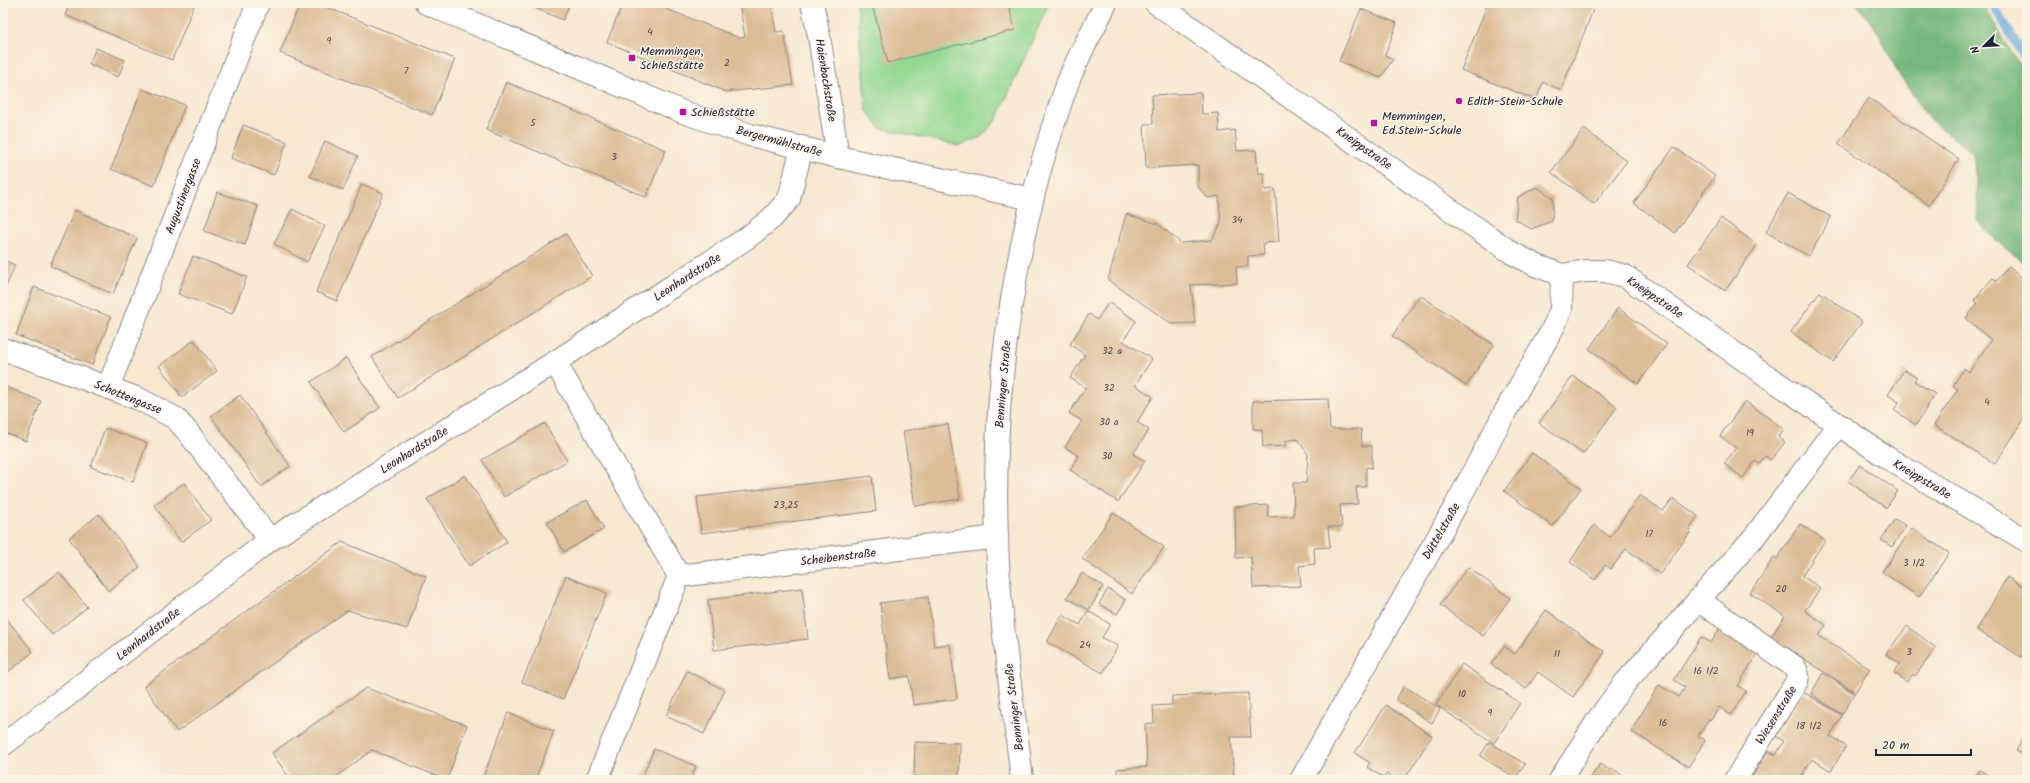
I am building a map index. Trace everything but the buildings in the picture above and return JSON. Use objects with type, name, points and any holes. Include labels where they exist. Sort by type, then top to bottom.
[{"type":"street","name":"Augustinergasse","points":[[108,388],[258,3]]},
{"type":"street","name":"Bergermühlstraße","points":[[426,3],[683,112],[750,136],[802,147],[838,157],[1032,199]]},
{"type":"street","name":"Haienbachstraße","points":[[812,3],[819,36],[838,157]]},
{"type":"street","name":"Benninger Straße","points":[[1022,780],[1002,612],[997,537],[997,487],[1003,374],[1019,257],[1032,199],[1069,81],[1106,3]]},
{"type":"street","name":"Kneippstraße","points":[[1156,3],[1512,253],[1535,265],[1562,275],[1586,271],[1605,271],[1626,276],[1838,425],[1889,459],[2027,541]]},
{"type":"street","name":"Leonhardstraße","points":[[3,745],[270,540],[555,362],[747,238],[772,218],[789,199],[802,147]]},
{"type":"street","name":"Düttelstraße","points":[[1300,780],[1456,505],[1505,412],[1552,330],[1561,310],[1562,275]]},
{"type":"street","name":"Schottengasse","points":[[3,349],[139,399],[175,418],[187,431],[270,540]]},
{"type":"street","points":[[555,362],[680,576],[597,780]]},
{"type":"street","points":[[1560,780],[1599,718],[1624,684],[1755,536],[1838,425]]},
{"type":"street","name":"Scheibenstraße","points":[[680,576],[997,537]]},
{"type":"street","name":"Wiesenstraße","points":[[1698,600],[1795,667],[1798,675],[1797,682],[1735,780]]},
{"type":"green space","points":[[857,3],[1049,3],[997,119],[981,137],[960,146],[880,128],[866,110]]},
{"type":"green space","points":[[1856,3],[1982,3],[2027,77],[2027,264],[2002,246],[1977,221],[1978,202],[1973,153],[1929,119],[1900,76],[1877,31]]},
{"type":"waterway","points":[[1992,3],[2027,61]]},
{"type":"place","name":"Memmingen, Schießstätte","points":[[632,58]]},
{"type":"place","name":"Edith-Stein-Schule","points":[[1459,101]]},
{"type":"place","name":"Schießstätte","points":[[683,112]]},
{"type":"place","name":"Memmingen, Ed.Stein-Schule","points":[[1374,123]]}]
